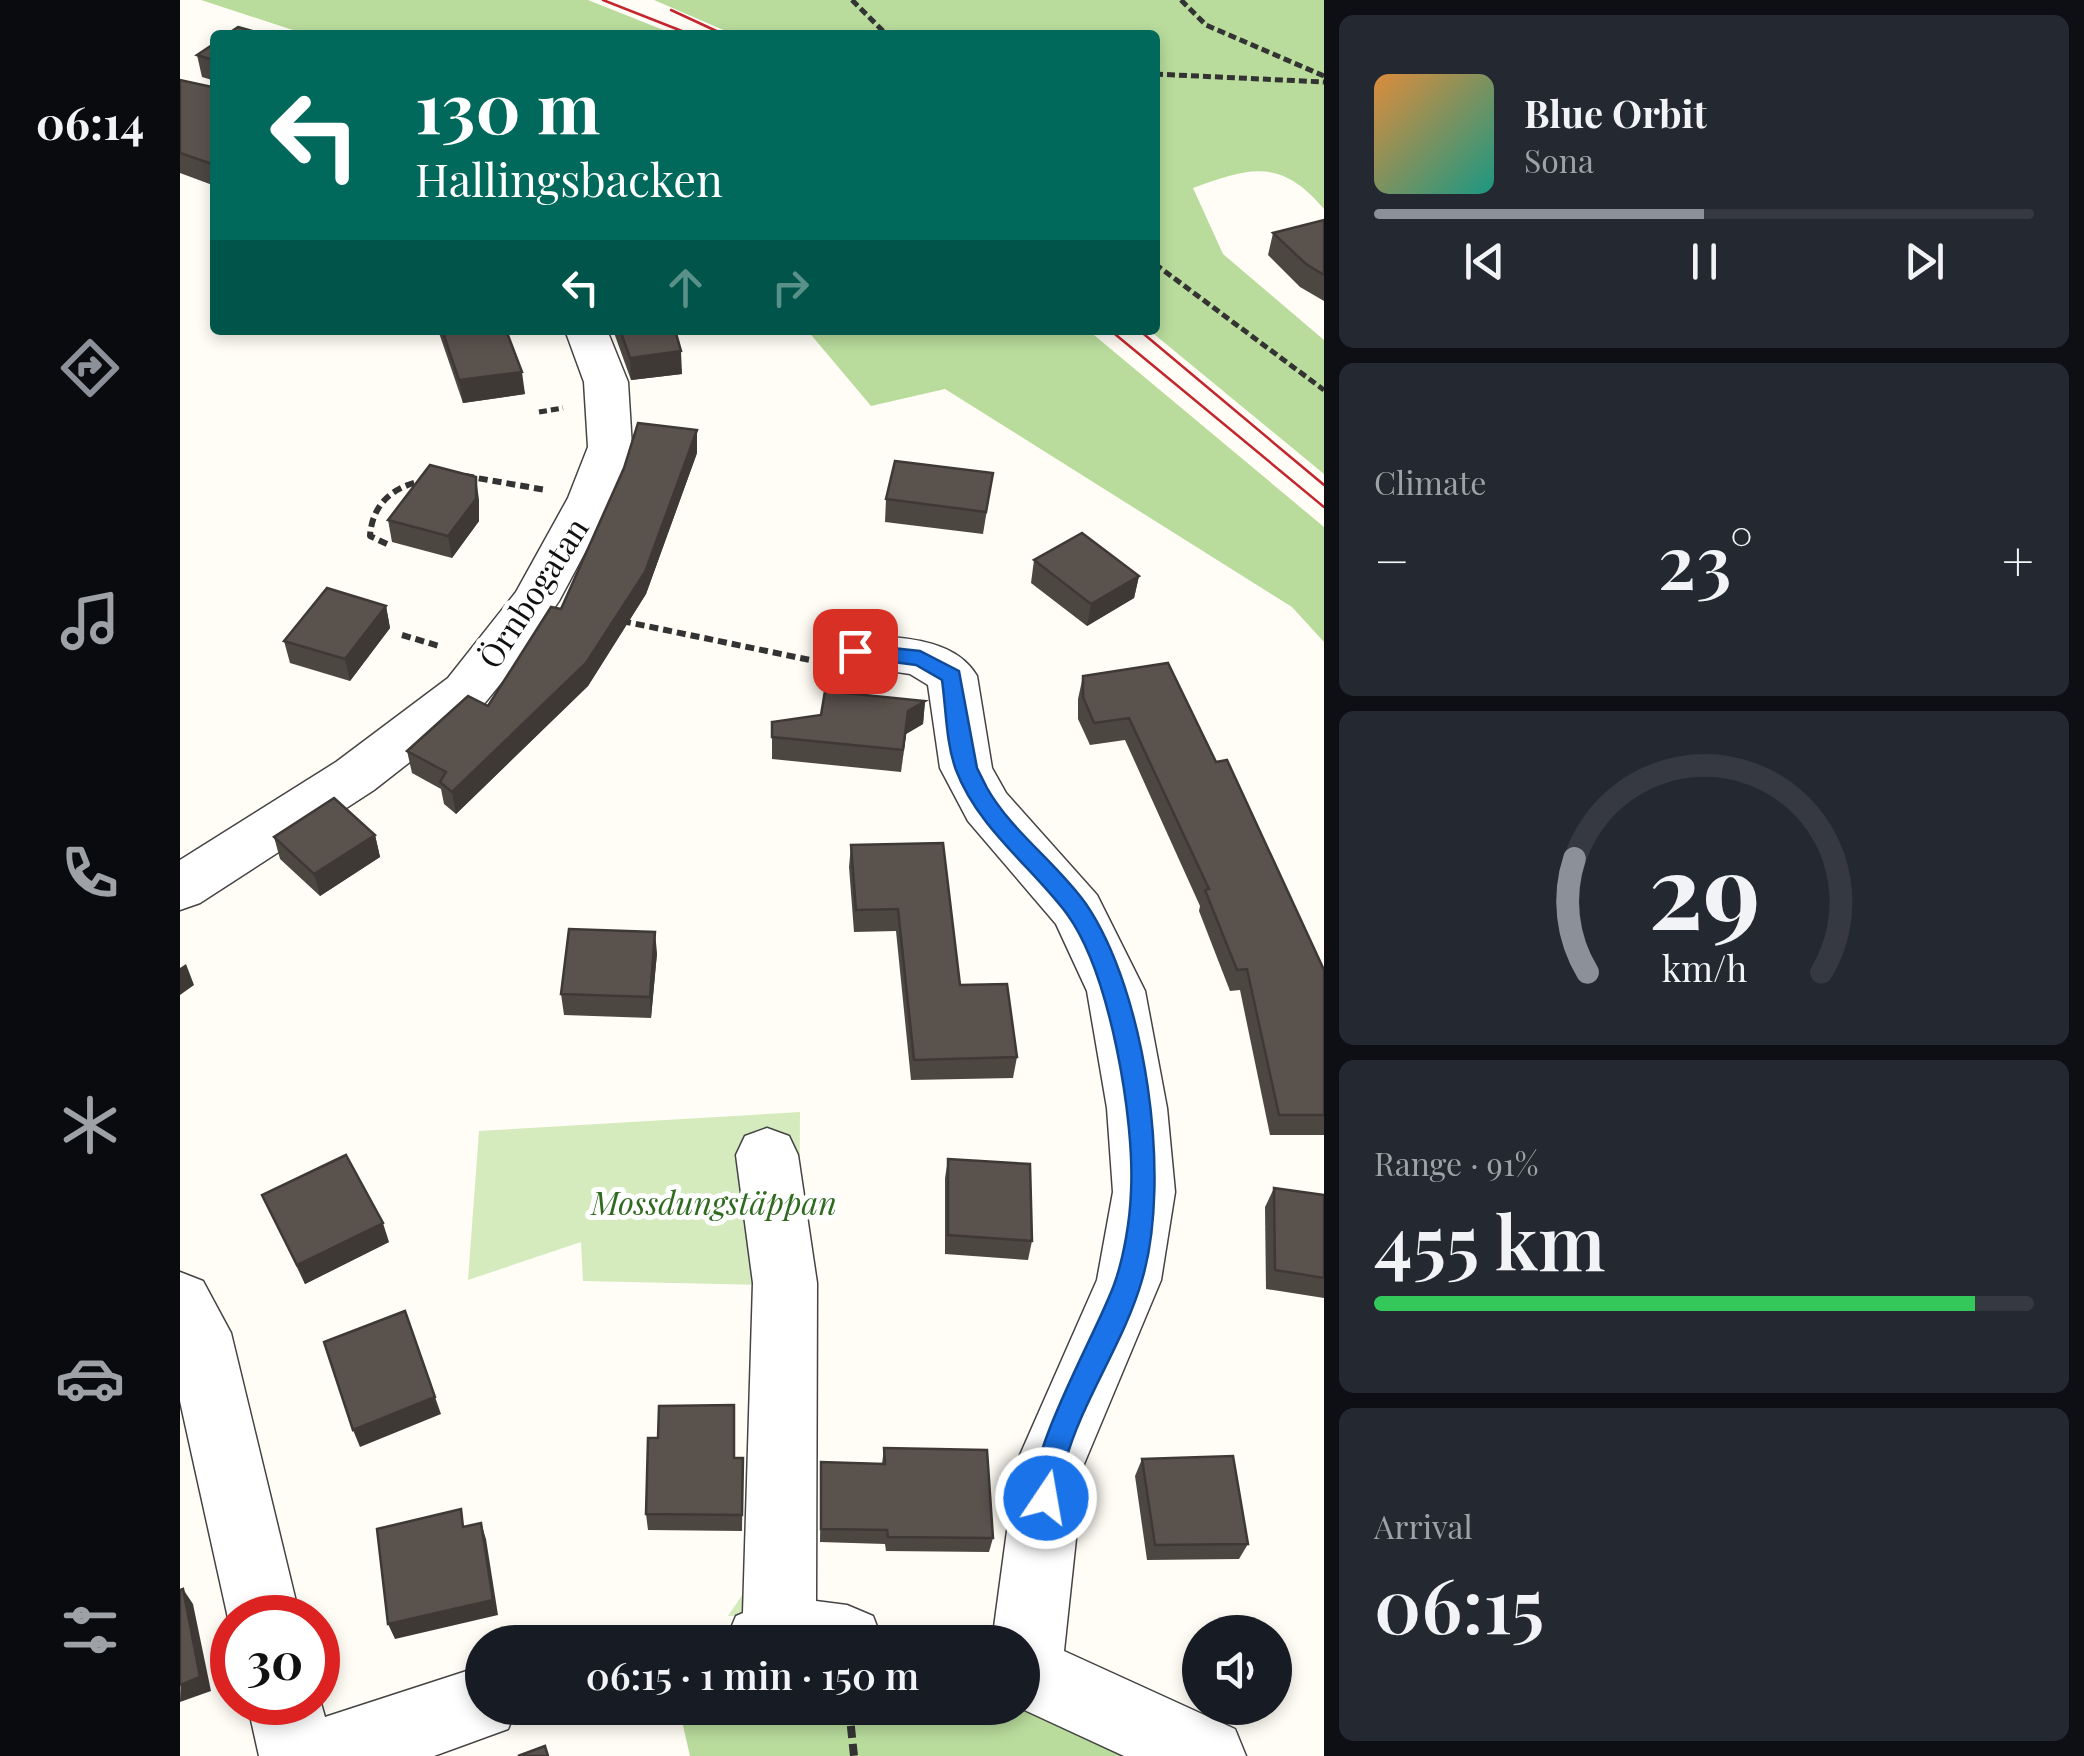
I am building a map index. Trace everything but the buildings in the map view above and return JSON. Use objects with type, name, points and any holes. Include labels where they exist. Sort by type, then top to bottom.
[{"type":"street","name":"Örnbogatan","points":[[180,888],[355,776],[466,691],[534,600],[591,498],[610,447],[612,418],[606,382],[588,335]]},
{"type":"street","points":[[855,651],[924,637],[952,676],[966,768],[987,807],[1078,911],[1109,975],[1116,992],[1137,1108],[1144,1192],[1129,1280],[1050,1464],[1030,1625]]},
{"type":"street","points":[[768,1155],[785,1284],[795,1625]]},
{"type":"street","points":[[180,1302],[198,1334],[259,1595]]},
{"type":"street","points":[[1040,1677],[1208,1756]]},
{"type":"street","points":[[320,1756],[465,1709]]},
{"type":"street","points":[[290,1725],[297,1756]]},
{"type":"path","points":[[852,0],[882,30]]},
{"type":"path","points":[[1181,0],[1206,24],[1324,79]]},
{"type":"path","points":[[1160,74],[1324,79]]},
{"type":"path","points":[[1160,268],[1324,390]]},
{"type":"path","points":[[456,478],[471,476],[591,498]]},
{"type":"path","points":[[387,544],[370,536],[369,520],[392,490],[426,481]]},
{"type":"path","points":[[534,600],[774,656],[826,662],[855,651]]},
{"type":"path","points":[[851,1725],[854,1756]]},
{"type":"green space","points":[[201,0],[588,0],[663,30],[293,30]]},
{"type":"green space","points":[[654,0],[1324,0],[1324,209],[1294,181],[1279,174],[1249,172],[1193,188],[1223,254],[1324,340],[1324,474],[1155,335],[1160,335],[1160,30],[723,30]]},
{"type":"green space","points":[[811,335],[1094,335],[1324,527],[1324,642],[1292,607],[945,389],[871,406]]},
{"type":"green space","name":"Mossdungstäppan","points":[[800,1112],[797,1613],[728,1616],[769,1555],[769,1285],[583,1281],[581,1242],[468,1280],[479,1131]]},
{"type":"green space","points":[[1040,1715],[1140,1756],[690,1756],[683,1725],[1040,1725]]},
{"type":"tram line","points":[[603,0],[679,30]]},
{"type":"tram line","points":[[671,10],[714,30]]},
{"type":"tram line","points":[[1116,335],[1324,507]]},
{"type":"tram line","points":[[1145,335],[1324,485]]},
{"type":"route","points":[[855,651],[920,658],[952,676],[966,768],[976,788],[987,807],[1078,911],[1116,992],[1137,1108],[1144,1192],[1129,1280],[1050,1464],[1046,1498]]}]
